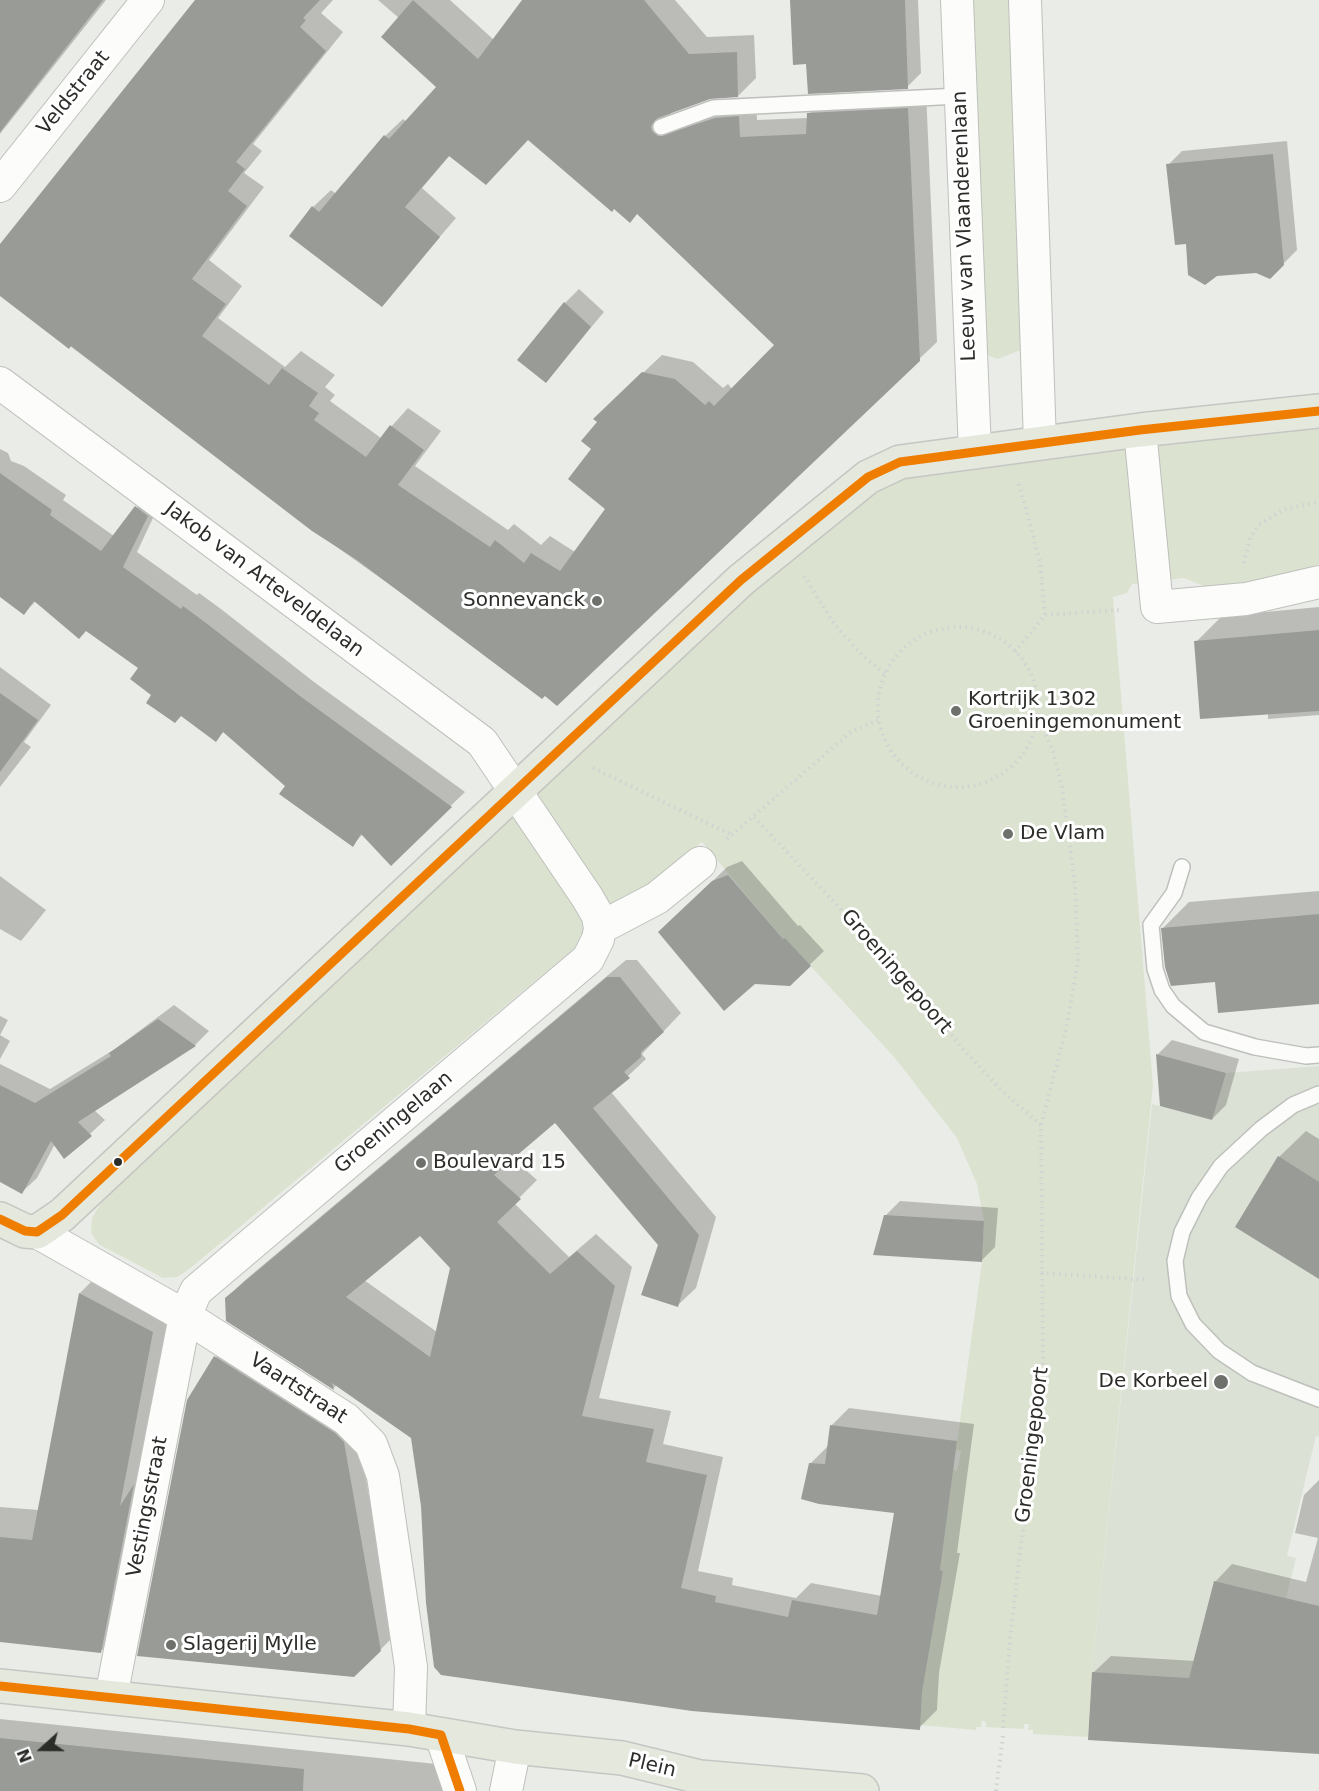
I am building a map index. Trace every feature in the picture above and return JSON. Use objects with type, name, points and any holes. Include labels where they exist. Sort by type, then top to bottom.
[{"type":"main road","points":[[37,1232],[62,1215],[741,580],[868,477],[900,462],[1140,430],[1319,411]]},
{"type":"main road","name":"Vaartstraat","points":[[0,1219],[25,1231],[37,1232]]},
{"type":"main road","name":"Plein","points":[[0,1686],[409,1729],[515,1747],[622,1758],[700,1777],[862,1791]]},
{"type":"street","name":"Veldstraat","points":[[0,186],[148,0]]},
{"type":"street","name":"Leeuw van Vlaanderenlaan","points":[[957,0],[975,452]]},
{"type":"street","points":[[1025,0],[1025,445]]},
{"type":"street","name":"Jakob van Arteveldelaan","points":[[0,383],[482,742],[514,790]]},
{"type":"street","points":[[1140,430],[1156,607],[1246,599],[1319,582]]},
{"type":"street","points":[[514,790],[587,897],[598,916],[600,928],[657,897],[700,862]]},
{"type":"street","name":"Groeningelaan","points":[[185,1316],[196,1291],[588,959],[598,939],[600,928]]},
{"type":"street","name":"Vaartstraat","points":[[37,1232],[185,1316],[346,1419],[371,1444],[383,1476],[411,1667],[409,1729]]},
{"type":"street","name":"Vestingsstraat","points":[[111,1697],[185,1316]]},
{"type":"street","points":[[441,1735],[460,1791]]},
{"type":"street","points":[[506,1791],[515,1747]]},
{"type":"lane","points":[[661,127],[713,108],[960,96]]},
{"type":"lane","points":[[1182,867],[1174,893],[1151,925],[1155,969],[1162,990],[1173,1006],[1203,1032],[1255,1047],[1306,1056],[1319,1055]]},
{"type":"lane","points":[[1319,1094],[1293,1105],[1261,1129],[1221,1166],[1199,1198],[1182,1232],[1175,1261],[1179,1296],[1193,1324],[1219,1351],[1252,1373],[1319,1399]]},
{"type":"path","points":[[1016,652],[1045,615],[1025,445]]},
{"type":"path","points":[[1246,599],[1244,564],[1250,538],[1259,525],[1284,509],[1319,502]]},
{"type":"path","points":[[784,545],[835,625],[863,656],[885,674]]},
{"type":"path","points":[[1045,615],[1156,607]]},
{"type":"path","name":"Groeningepoort","points":[[952,627],[975,629],[997,638],[1016,652],[1029,671],[1037,693],[1038,717],[1029,744],[1014,766],[991,781],[964,788],[937,785],[912,774],[892,755],[880,730],[877,706],[881,682],[885,674],[892,661],[909,643],[929,632],[952,627]]},
{"type":"path","name":"Groeningepoort","points":[[1003,1728],[1021,1544],[1038,1442],[1043,1366],[1041,1125],[1068,1020],[1078,960],[1075,884],[1062,787],[1053,751],[1038,717]]},
{"type":"path","points":[[557,752],[732,835],[852,731],[879,720]]},
{"type":"path","name":"Groeningepoort","points":[[754,817],[886,957],[1001,1090],[1041,1125]]},
{"type":"path","points":[[1041,1273],[1152,1280],[1179,1296]]},
{"type":"path","points":[[996,1791],[1003,1736]]},
{"type":"shaded area","name":"De Korbeel","points":[[1319,1066],[1319,1437],[1316,1436],[1287,1556],[1296,1558],[1286,1598],[1214,1581],[1189,1678],[1092,1672],[1152,1104],[1212,1120],[1226,1073]]},
{"type":"green space","points":[[968,0],[1015,0],[1028,347],[998,359],[989,356],[982,348]]},
{"type":"green space","points":[[1319,419],[1319,564],[1268,582],[1206,587],[1184,578],[1132,584],[1127,593],[1113,597],[1153,1085],[1092,1672],[1088,1737],[1033,1734],[1033,1730],[1028,1730],[1029,1724],[1024,1724],[1024,1729],[986,1727],[986,1722],[982,1721],[981,1727],[976,1727],[976,1730],[920,1725],[922,1692],[943,1571],[940,1570],[953,1470],[957,1471],[961,1451],[956,1450],[982,1262],[984,1221],[977,1184],[957,1138],[895,1058],[785,938],[783,939],[702,842],[188,1270],[177,1277],[163,1278],[100,1245],[94,1238],[91,1232],[92,1218],[104,1198],[752,590],[876,491],[916,474]]},
{"type":"building","points":[[0,0],[103,0],[0,132]]},
{"type":"building","points":[[195,0],[320,0],[303,18],[306,20],[300,27],[326,51],[236,162],[245,169],[228,191],[247,206],[192,279],[226,304],[202,336],[269,385],[282,368],[318,393],[309,406],[319,413],[314,420],[366,457],[390,425],[424,450],[398,485],[490,547],[495,540],[524,563],[531,553],[560,571],[605,509],[568,479],[591,449],[581,441],[597,422],[593,419],[642,372],[675,379],[705,405],[709,401],[714,406],[774,345],[637,214],[630,223],[614,209],[612,212],[528,140],[486,185],[449,156],[405,207],[440,237],[382,307],[289,236],[312,206],[319,212],[384,135],[389,139],[436,87],[381,37],[413,0],[478,59],[522,0],[644,0],[689,54],[737,52],[738,97],[710,99],[658,118],[651,126],[652,131],[659,136],[715,118],[739,116],[740,137],[806,134],[807,113],[908,108],[920,361],[557,706],[545,696],[542,699],[357,560],[312,531],[71,346],[69,349],[0,296],[0,244]]},
{"type":"building","points":[[790,0],[905,0],[908,89],[808,94],[806,64],[793,65]]},
{"type":"building","points":[[1273,154],[1284,265],[1270,279],[1256,273],[1217,276],[1205,285],[1188,275],[1186,244],[1175,245],[1166,164]]},
{"type":"building","points":[[564,302],[591,327],[546,383],[517,360]]},
{"type":"building","points":[[0,473],[52,510],[50,515],[101,551],[135,506],[148,516],[123,567],[181,609],[183,606],[300,696],[452,807],[391,866],[361,834],[353,847],[279,794],[285,786],[223,732],[216,742],[181,716],[175,723],[146,703],[151,695],[130,679],[138,668],[86,631],[79,639],[34,601],[24,615],[0,597]]},
{"type":"building","points":[[1319,630],[1319,711],[1200,719],[1194,641]]},
{"type":"building","points":[[0,693],[38,720],[0,772]]},
{"type":"building","points":[[728,875],[783,939],[785,938],[811,966],[790,986],[755,984],[724,1011],[658,932],[712,881]]},
{"type":"building","points":[[1319,914],[1319,1004],[1218,1013],[1215,982],[1171,986],[1165,967],[1161,928]]},
{"type":"building","points":[[607,977],[620,977],[664,1032],[641,1052],[641,1057],[624,1072],[630,1078],[593,1108],[699,1235],[678,1307],[641,1295],[658,1245],[555,1123],[494,1175],[521,1199],[497,1222],[550,1274],[577,1251],[615,1286],[582,1416],[654,1429],[646,1462],[707,1475],[681,1588],[716,1596],[715,1602],[788,1617],[792,1600],[877,1615],[894,1513],[819,1504],[801,1499],[809,1463],[825,1464],[830,1425],[957,1441],[940,1570],[943,1571],[922,1692],[920,1730],[692,1711],[441,1675],[434,1667],[426,1603],[421,1506],[411,1438],[332,1383],[334,1390],[226,1321],[225,1298]],"holes":[[[420,1236],[450,1268],[430,1357],[346,1297]]]},
{"type":"building","points":[[158,1019],[196,1046],[78,1122],[92,1136],[64,1159],[51,1141],[22,1194],[0,1182],[0,1085],[35,1103],[111,1056],[109,1053]]},
{"type":"building","points":[[1156,1054],[1226,1073],[1212,1120],[1160,1106]]},
{"type":"building","points":[[1278,1156],[1319,1182],[1319,1279],[1235,1227]]},
{"type":"building","points":[[884,1215],[984,1221],[982,1262],[873,1255]]},
{"type":"building","points":[[79,1293],[153,1332],[120,1506],[134,1484],[101,1653],[0,1642],[0,1537],[32,1540]]},
{"type":"building","points":[[214,1356],[335,1433],[344,1442],[381,1651],[354,1677],[137,1656],[187,1400]]},
{"type":"building","points":[[1214,1581],[1319,1606],[1319,1754],[1088,1740],[1092,1672],[1189,1678]]},
{"type":"building","points":[[0,1738],[304,1769],[303,1791],[0,1791]]},
{"type":"transit line","points":[[0,1219],[25,1231],[37,1232],[62,1215],[741,580],[868,477],[900,462],[1140,430],[1319,411]]},
{"type":"transit line","points":[[0,1686],[409,1729],[441,1735],[460,1791]]},
{"type":"place","name":"Sonnevanck","points":[[597,601]]},
{"type":"place","name":"Kortrijk 1302 Groeningemonument","points":[[956,711]]},
{"type":"place","name":"De Vlam","points":[[1008,834]]},
{"type":"place","name":"Boulevard 15","points":[[421,1163]]},
{"type":"place","name":"De Korbeel","points":[[1221,1382]]},
{"type":"place","name":"Slagerij Mylle","points":[[171,1645]]}]
